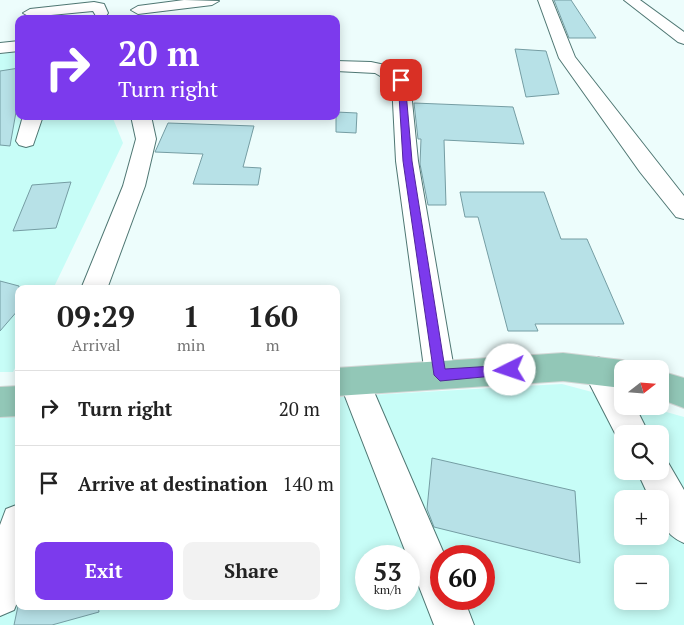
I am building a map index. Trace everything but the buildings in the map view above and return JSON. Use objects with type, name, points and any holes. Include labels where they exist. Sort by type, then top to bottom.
[{"type":"main road","points":[[345,381],[563,367],[610,373]]},
{"type":"main road","points":[[669,388],[684,393]]},
{"type":"main road","points":[[0,402],[15,402]]},
{"type":"street","points":[[544,0],[567,58],[648,167],[684,211]]},
{"type":"street","points":[[631,0],[684,39]]},
{"type":"street","points":[[105,15],[138,9],[212,1]]},
{"type":"street","points":[[30,13],[94,6],[101,8],[100,15]]},
{"type":"street","points":[[668,27],[684,26]]},
{"type":"street","points":[[0,48],[15,46]]},
{"type":"street","points":[[340,66],[382,68],[392,72],[401,80],[407,161],[440,375]]},
{"type":"street","points":[[26,141],[32,120]]},
{"type":"street","points":[[96,285],[134,186],[146,139],[141,120]]},
{"type":"street","points":[[610,373],[630,425]]},
{"type":"street","points":[[345,381],[430,569]]},
{"type":"street","points":[[659,480],[684,525]]},
{"type":"street","points":[[0,596],[15,538]]},
{"type":"street","points":[[448,610],[454,625]]},
{"type":"shaded area","points":[[15,52],[15,120],[114,120],[123,143],[55,285],[15,285],[15,368],[13,372],[0,372],[0,54]]},
{"type":"shaded area","points":[[562,384],[614,398],[614,415],[669,415],[669,413],[684,417],[684,625],[0,625],[0,417],[15,416],[15,610],[340,610],[340,397]]},
{"type":"route","points":[[401,80],[407,161],[440,375],[510,370]]}]
